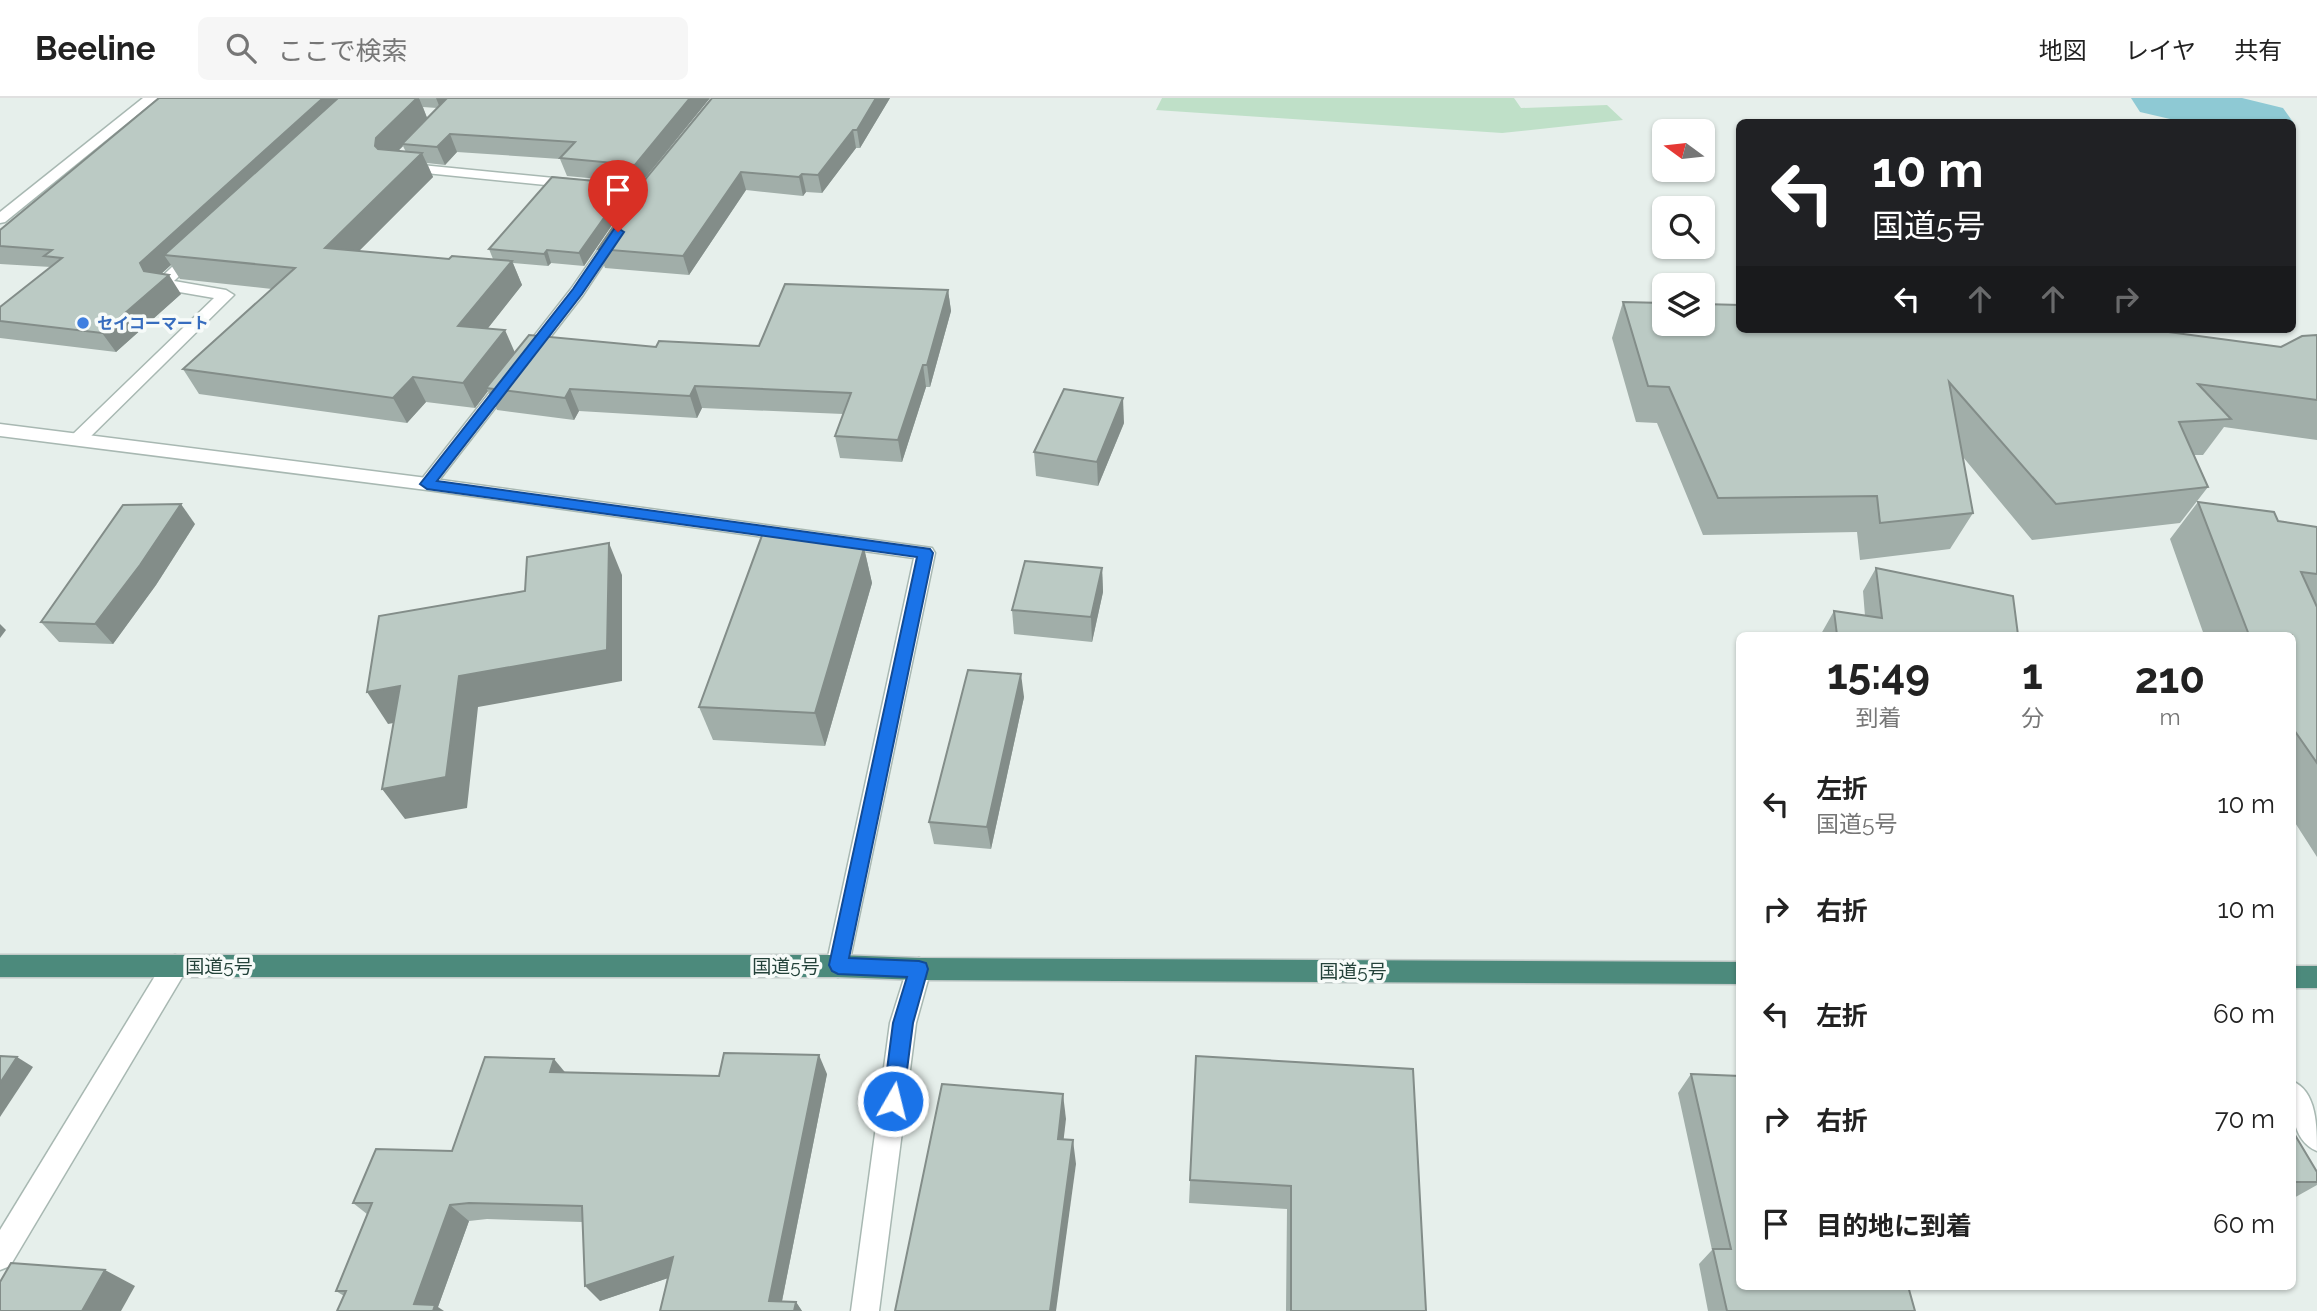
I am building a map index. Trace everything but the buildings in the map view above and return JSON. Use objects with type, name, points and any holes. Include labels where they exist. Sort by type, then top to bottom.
[{"type":"highway","name":"国道5号","points":[[0,966],[838,965],[919,969],[1736,974]]},
{"type":"highway","points":[[2296,977],[2317,977]]},
{"type":"street","points":[[0,219],[151,98]]},
{"type":"street","points":[[411,149],[394,167],[646,192]]},
{"type":"street","points":[[427,484],[577,292],[623,225]]},
{"type":"street","points":[[77,440],[226,295],[162,284],[202,246]]},
{"type":"street","points":[[0,430],[427,484],[925,553],[838,965]]},
{"type":"street","points":[[0,1256],[175,966]]},
{"type":"street","points":[[865,1311],[903,1023],[919,969]]},
{"type":"street","points":[[2296,1100],[2317,1138]]},
{"type":"green space","points":[[1162,98],[1514,98],[1521,108],[1607,105],[1623,120],[1502,133],[1156,110]]},
{"type":"waterway","points":[[2163,98],[2248,119]]},
{"type":"place","name":"セイコーマート","points":[[83,323]]},
{"type":"route","points":[[618,232],[577,292],[427,484],[925,553],[838,965],[919,969],[903,1023],[893,1101]]}]
